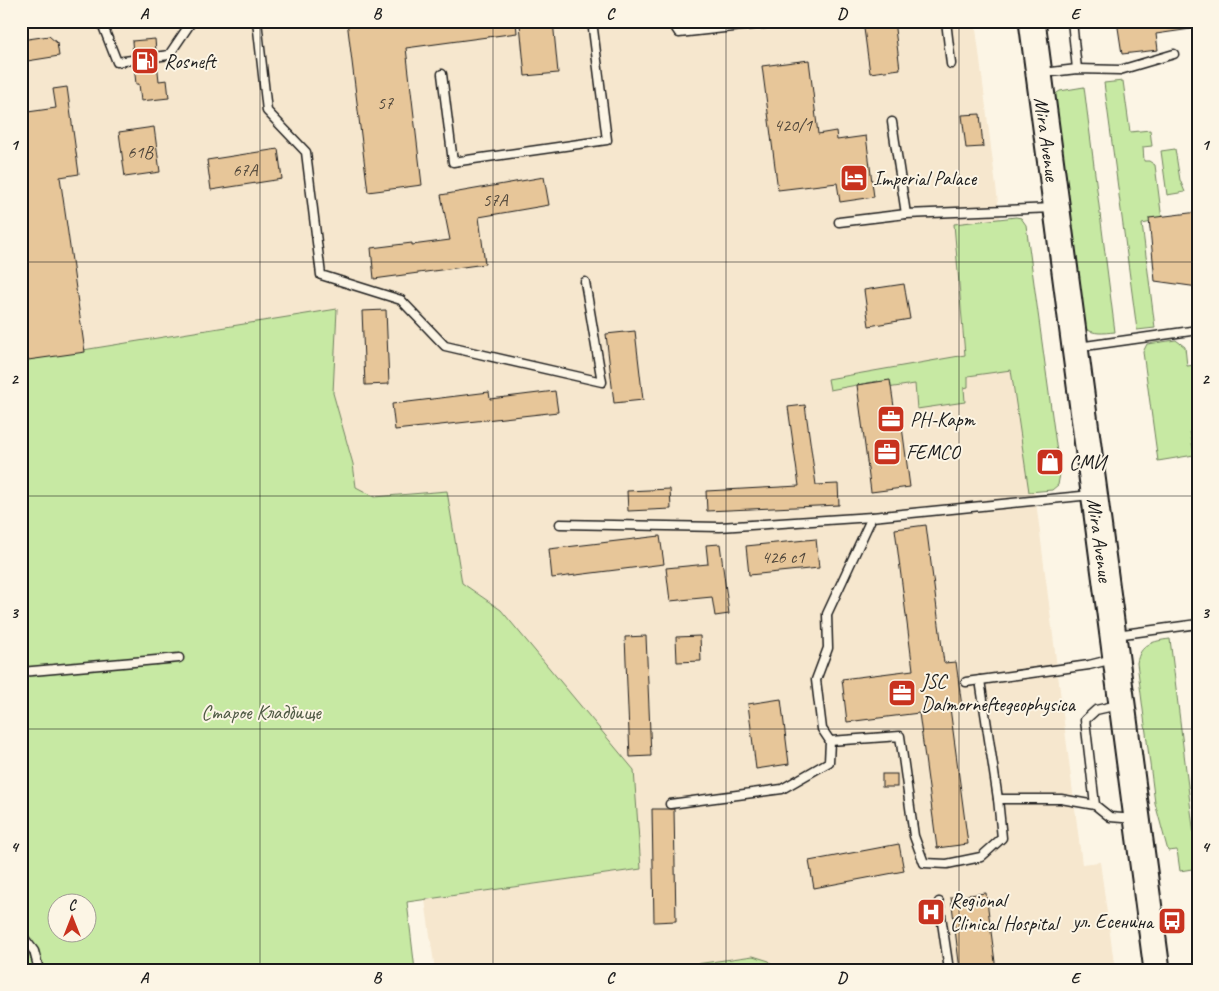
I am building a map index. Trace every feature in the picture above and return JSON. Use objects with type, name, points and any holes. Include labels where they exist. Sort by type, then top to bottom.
[{"type":"main road","name":"Mira Avenue","points":[[1032,21],[1157,970]]},
{"type":"lane","points":[[102,21],[117,62],[169,55],[192,21]]},
{"type":"lane","points":[[257,21],[267,111],[306,152],[321,274],[401,300],[445,346],[602,382],[585,282]]},
{"type":"lane","points":[[442,74],[453,162],[607,140],[592,21]]},
{"type":"lane","points":[[671,21],[680,33],[789,21]]},
{"type":"lane","points":[[946,21],[951,64]]},
{"type":"lane","points":[[1072,21],[1077,69]]},
{"type":"lane","points":[[1038,74],[1077,69],[1120,70],[1174,54]]},
{"type":"lane","points":[[892,122],[906,214]]},
{"type":"lane","points":[[839,222],[906,214],[1056,208]]},
{"type":"lane","points":[[1074,347],[1198,330]]},
{"type":"lane","points":[[560,524],[720,527],[872,517],[1094,494]]},
{"type":"lane","points":[[670,804],[782,789],[829,762],[830,741],[822,729],[816,680],[828,648],[827,614],[872,517]]},
{"type":"lane","points":[[966,682],[1089,665],[1114,647],[1198,624]]},
{"type":"lane","points":[[21,672],[178,658]]},
{"type":"lane","points":[[830,741],[900,736],[914,836],[924,863],[947,864],[981,857],[1002,838],[980,680]]},
{"type":"lane","points":[[1095,805],[1085,720],[1096,710],[1122,705]]},
{"type":"lane","points":[[998,799],[1061,799],[1095,805],[1110,817],[1137,820]]},
{"type":"lane","points":[[939,902],[949,970]]},
{"type":"lane","points":[[21,934],[34,950],[39,970]]},
{"type":"shaded area","points":[[21,21],[975,21],[1082,864],[1100,862],[1115,970],[435,970],[425,900],[641,869],[501,610],[462,583],[447,491],[375,497],[356,487],[353,464],[333,393],[337,310],[21,360]]},
{"type":"green space","points":[[1123,81],[1130,132],[1150,130],[1152,146],[1143,147],[1144,161],[1149,161],[1155,165],[1162,220],[1142,224],[1155,328],[1137,330],[1104,83]]},
{"type":"green space","points":[[1084,87],[1115,332],[1095,333],[1084,328],[1054,95],[1060,91]]},
{"type":"green space","points":[[1175,149],[1180,180],[1185,192],[1167,195],[1161,151]]},
{"type":"green space","points":[[1021,218],[1026,225],[1060,474],[1058,485],[1052,490],[1029,492],[1011,370],[968,376],[968,387],[964,388],[965,402],[917,409],[915,384],[880,389],[878,381],[830,390],[828,379],[965,355],[954,224]]},
{"type":"green space","name":"Старое Кладбище","points":[[337,309],[333,393],[353,464],[356,487],[375,497],[447,491],[462,583],[501,610],[634,770],[641,869],[407,902],[415,970],[21,970],[21,360]]},
{"type":"green space","points":[[1176,340],[1185,347],[1187,366],[1196,365],[1198,423],[1194,424],[1194,430],[1190,431],[1194,455],[1158,461],[1143,352],[1147,344]]},
{"type":"green space","points":[[1170,639],[1198,868],[1180,871],[1177,850],[1168,851],[1155,803],[1137,663],[1141,652],[1148,645],[1153,642]]},
{"type":"green space","points":[[753,956],[769,961],[777,970],[654,970]]},
{"type":"building","points":[[347,21],[516,21],[517,33],[406,48],[422,185],[368,192]]},
{"type":"building","points":[[553,21],[558,73],[525,76],[520,24]]},
{"type":"building","points":[[863,21],[894,21],[900,69],[870,73]]},
{"type":"building","points":[[1117,21],[1191,21],[1191,29],[1156,34],[1158,50],[1122,54]]},
{"type":"building","points":[[49,36],[57,43],[59,56],[21,62],[21,40]]},
{"type":"building","points":[[155,39],[156,51],[133,54],[132,41]]},
{"type":"building","points":[[809,60],[818,134],[836,131],[837,140],[866,136],[874,197],[840,202],[837,183],[778,190],[762,66]]},
{"type":"building","name":"Rosneft","points":[[157,62],[159,81],[167,80],[169,98],[141,101],[139,84],[136,84],[134,65]]},
{"type":"building","points":[[67,87],[79,174],[60,177],[85,352],[21,361],[21,113],[56,108],[53,89]]},
{"type":"building","points":[[980,114],[983,147],[966,148],[962,115]]},
{"type":"building","points":[[154,127],[160,172],[125,177],[119,132]]},
{"type":"building","points":[[278,149],[282,179],[211,190],[207,160]]},
{"type":"building","points":[[544,177],[549,205],[479,217],[485,264],[374,279],[371,248],[450,240],[441,195]]},
{"type":"building","points":[[1198,212],[1198,287],[1155,281],[1149,218]]},
{"type":"building","points":[[904,284],[910,319],[869,326],[864,290]]},
{"type":"building","points":[[386,310],[389,384],[365,385],[362,311]]},
{"type":"building","points":[[635,331],[643,400],[614,403],[606,334]]},
{"type":"building","points":[[890,380],[897,427],[902,427],[910,487],[871,492],[857,385]]},
{"type":"building","points":[[555,391],[558,412],[395,430],[392,404],[489,392],[490,399]]},
{"type":"building","points":[[805,405],[816,485],[838,484],[839,505],[707,511],[706,491],[799,486],[788,407]]},
{"type":"building","points":[[670,489],[671,509],[628,511],[627,491]]},
{"type":"building","name":"JSC Dalmorneftegeophysica","points":[[926,525],[944,663],[956,662],[962,707],[950,708],[968,844],[937,848],[919,713],[847,722],[842,679],[913,670],[895,529]]},
{"type":"building","points":[[660,536],[664,564],[552,578],[549,549]]},
{"type":"building","points":[[816,539],[819,568],[749,575],[746,546]]},
{"type":"building","points":[[720,544],[729,614],[715,616],[712,597],[670,601],[666,568],[708,564],[706,545]]},
{"type":"building","points":[[646,636],[651,756],[630,757],[625,637]]},
{"type":"building","points":[[700,636],[701,661],[677,662],[676,637]]},
{"type":"building","points":[[781,699],[789,764],[756,769],[748,704]]},
{"type":"building","points":[[882,774],[897,774],[897,787],[882,787]]},
{"type":"building","points":[[652,809],[674,809],[676,921],[654,922]]},
{"type":"building","points":[[899,844],[904,871],[814,888],[809,861]]},
{"type":"building","points":[[986,893],[996,970],[960,970],[951,897]]},
{"type":"place","name":"Rosneft","points":[[145,61]]},
{"type":"place","name":"Imperial Palace","points":[[854,178]]},
{"type":"place","name":"РН-Карт","points":[[891,419]]},
{"type":"place","name":"FEMCO","points":[[887,452]]},
{"type":"place","name":"СМИ","points":[[1050,462]]},
{"type":"place","name":"JSC Dalmorneftegeophysica","points":[[902,693]]},
{"type":"place","name":"Regional Clinical Hospital","points":[[931,912]]},
{"type":"place","name":"ул. Есенина","points":[[1172,921]]}]
